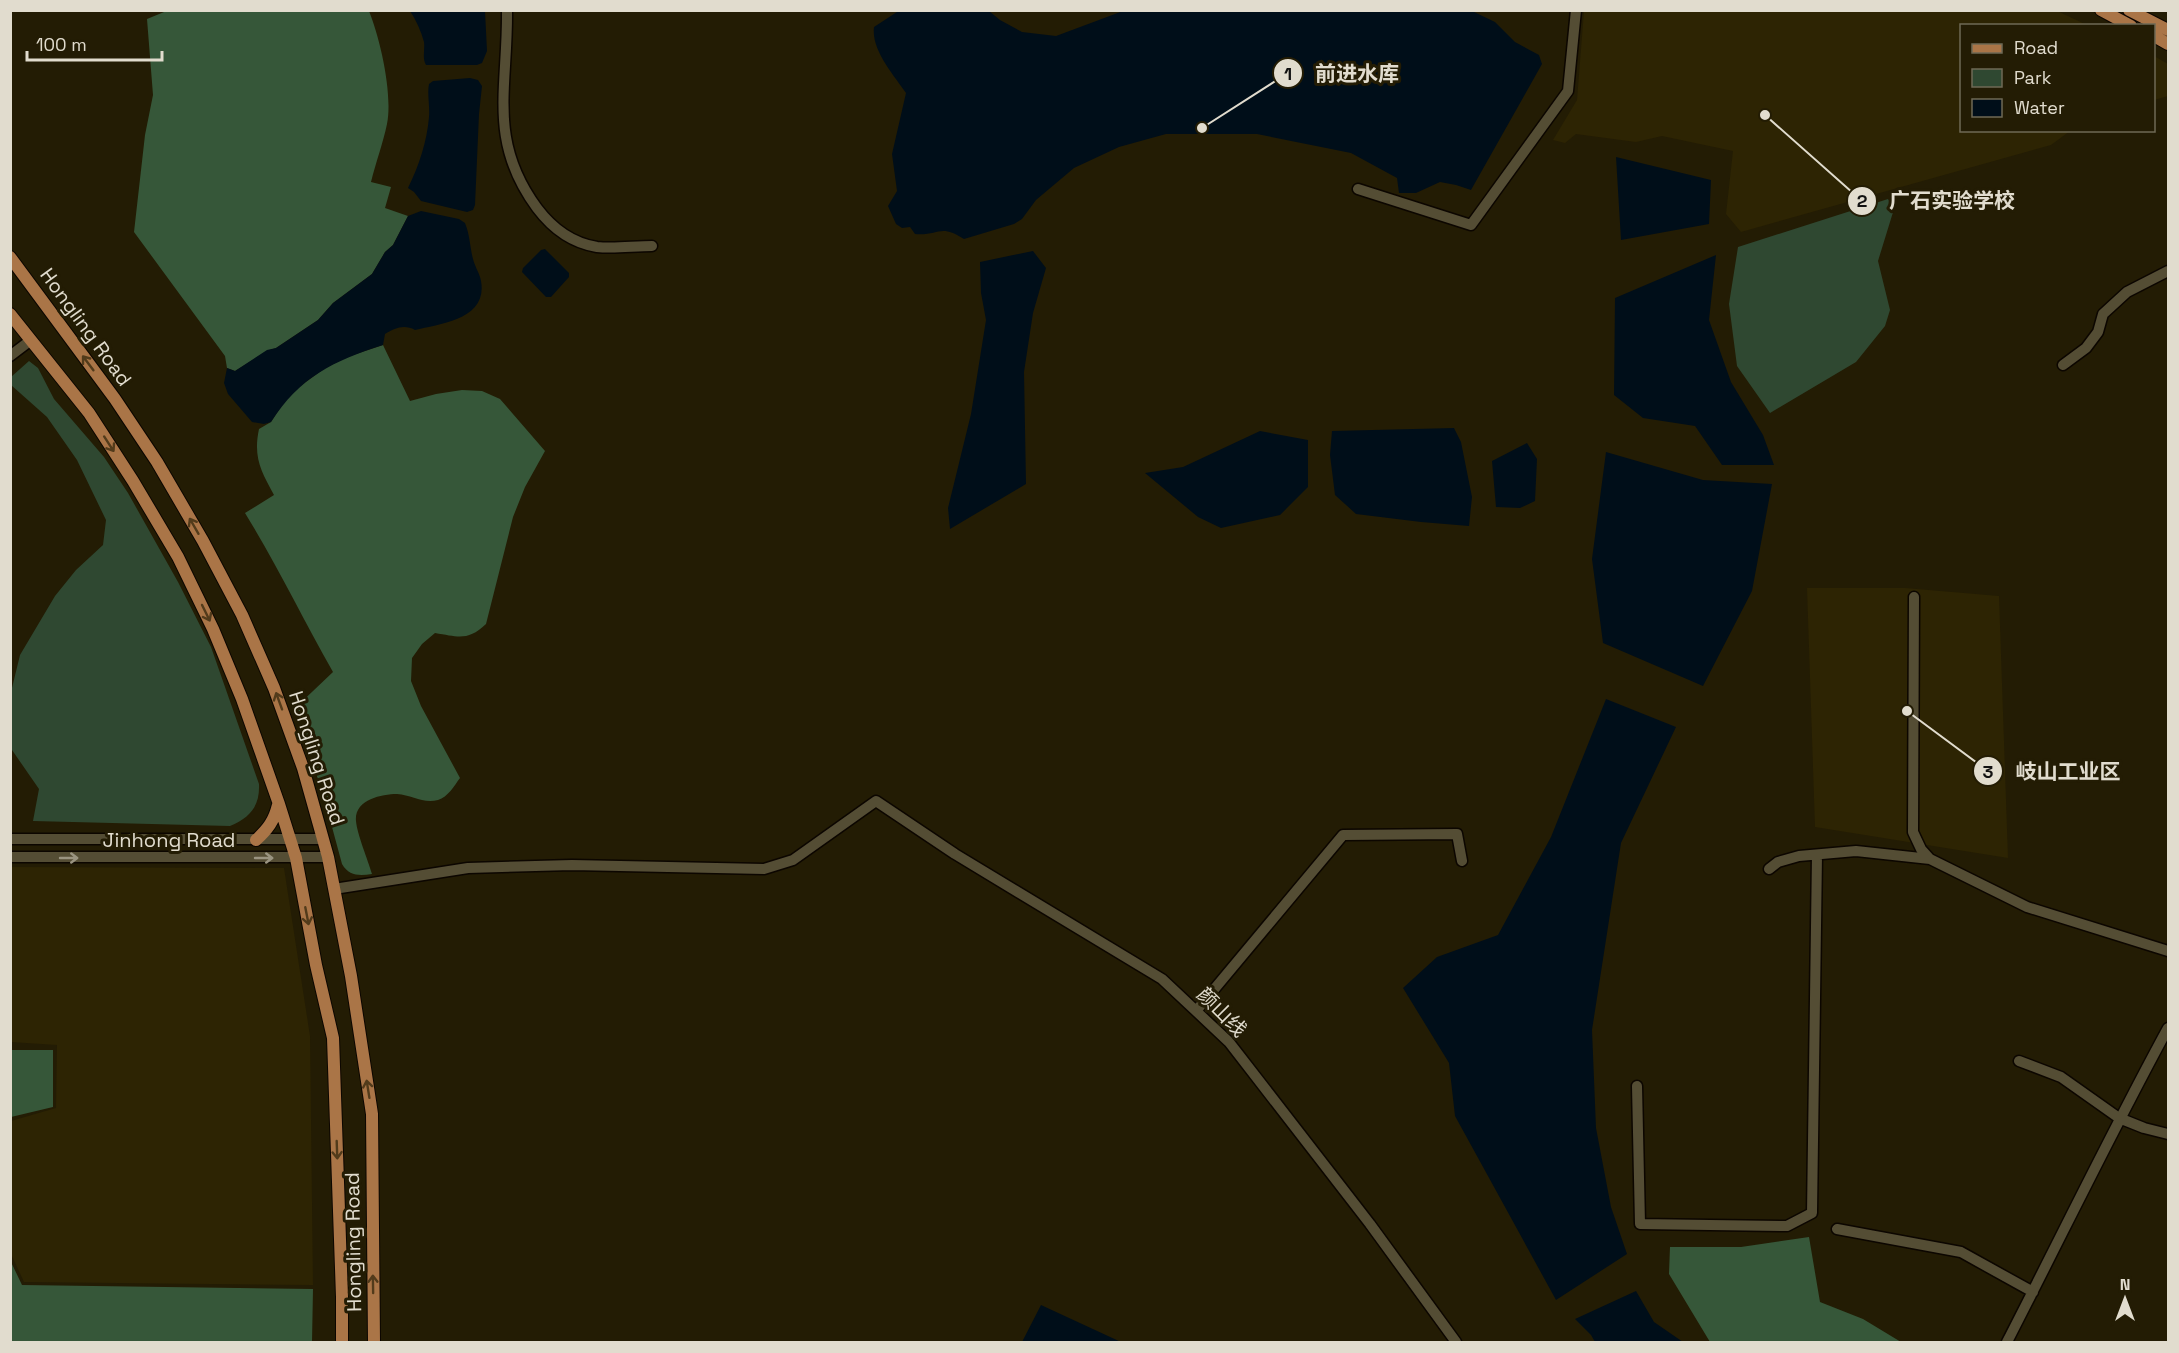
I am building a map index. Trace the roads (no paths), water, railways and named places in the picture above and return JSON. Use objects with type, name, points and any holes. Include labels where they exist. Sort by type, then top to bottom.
[{"type":"main road","points":[[2101,10],[2127,24]]},
{"type":"main road","points":[[2129,10],[2169,30]]},
{"type":"main road","points":[[2155,37],[2169,44]]},
{"type":"main road","name":"Hongling Road","points":[[10,257],[115,399],[157,462],[203,541],[242,615],[274,688],[303,768],[328,857],[351,976],[372,1114],[374,1342]]},
{"type":"main road","name":"Hongling Road","points":[[10,314],[89,413],[178,557],[213,629],[242,699],[279,804],[296,858],[316,965],[333,1038],[342,1342]]},
{"type":"main road","points":[[256,840],[268,830],[279,804]]},
{"type":"street","points":[[507,10],[503,120],[514,171],[525,192],[542,215],[566,237],[597,247],[652,246]]},
{"type":"street","points":[[1358,189],[1471,225],[1568,91],[1576,10]]},
{"type":"street","points":[[2062,365],[2086,348],[2098,332],[2103,314],[2127,292],[2169,271]]},
{"type":"street","points":[[10,356],[32,340]]},
{"type":"street","points":[[1914,597],[1913,832],[1921,849],[1930,859]]},
{"type":"street","name":"颜山线","points":[[334,889],[468,868],[572,866],[764,869],[793,860],[876,801],[955,854],[1162,979],[1229,1042],[1370,1224],[1456,1342]]},
{"type":"street","points":[[1196,1011],[1343,835],[1457,834],[1462,861]]},
{"type":"street","name":"Jinhong Road","points":[[10,839],[323,839]]},
{"type":"street","points":[[1769,869],[1778,862],[1799,856],[1856,851],[1930,859],[2027,908],[2169,951]]},
{"type":"street","points":[[1637,1086],[1640,1224],[1787,1226],[1812,1213],[1816,855]]},
{"type":"street","name":"Jinhong Road","points":[[10,857],[328,857]]},
{"type":"street","points":[[2007,1342],[2119,1118],[2169,1028]]},
{"type":"street","points":[[2019,1061],[2061,1077],[2119,1118],[2144,1128],[2169,1134]]},
{"type":"street","points":[[1837,1229],[1961,1252],[2033,1292]]},
{"type":"water","points":[[900,10],[989,11],[1022,32],[1056,36],[1123,11],[1472,11],[1495,22],[1515,42],[1539,55],[1542,64],[1471,190],[1440,182],[1416,193],[1399,193],[1397,178],[1351,153],[1257,134],[1166,134],[1119,147],[1074,168],[1036,200],[1022,219],[1014,224],[964,239],[944,231],[915,234],[910,227],[902,228],[896,224],[888,206],[897,191],[892,154],[906,93],[880,53],[874,36],[874,27]]},
{"type":"water","points":[[410,11],[485,11],[487,51],[482,63],[477,65],[426,65],[423,38]]},
{"type":"water","points":[[470,78],[478,80],[482,86],[475,205],[473,210],[467,212],[421,201],[408,188],[419,162],[426,135],[429,117],[429,84],[433,81]]},
{"type":"water","points":[[1616,157],[1711,180],[1709,224],[1621,240]]},
{"type":"water","points":[[421,211],[459,219],[465,223],[473,259],[481,281],[481,294],[477,304],[470,312],[449,322],[415,330],[407,327],[400,328],[385,334],[383,345],[348,357],[306,382],[282,406],[271,422],[264,424],[252,422],[228,394],[224,383],[227,368],[235,371],[267,350],[276,348],[318,320],[333,303],[372,274],[385,252],[393,245],[408,216]]},
{"type":"water","points":[[545,249],[569,273],[569,277],[551,297],[546,297],[522,272],[523,268],[541,250]]},
{"type":"water","points":[[1033,251],[1046,268],[1033,313],[1024,372],[1026,484],[950,529],[948,508],[971,414],[986,320],[981,293],[980,262]]},
{"type":"water","points":[[1716,255],[1709,320],[1731,382],[1763,435],[1774,465],[1722,465],[1695,426],[1643,418],[1614,395],[1615,298]]},
{"type":"water","points":[[1454,428],[1461,442],[1472,497],[1469,526],[1356,514],[1335,495],[1330,455],[1332,431]]},
{"type":"water","points":[[1260,431],[1308,440],[1308,487],[1280,515],[1221,528],[1198,517],[1145,473],[1183,467]]},
{"type":"water","points":[[1527,443],[1537,459],[1535,501],[1520,508],[1496,507],[1492,461]]},
{"type":"water","points":[[1606,452],[1703,480],[1772,484],[1752,591],[1703,686],[1603,643],[1592,559]]},
{"type":"water","points":[[1606,699],[1676,727],[1621,843],[1592,1030],[1596,1128],[1611,1207],[1627,1254],[1556,1300],[1455,1116],[1449,1063],[1403,988],[1437,957],[1498,935],[1551,837]]},
{"type":"water","points":[[1636,1291],[1654,1322],[1683,1342],[1595,1342],[1575,1319]]},
{"type":"water","points":[[1041,1305],[1121,1342],[1022,1342]]},
{"type":"place","name":"广石实验学校","points":[[1765,115]]},
{"type":"place","name":"前进水库","points":[[1202,128]]},
{"type":"place","name":"岐山工业区","points":[[1907,711]]}]
